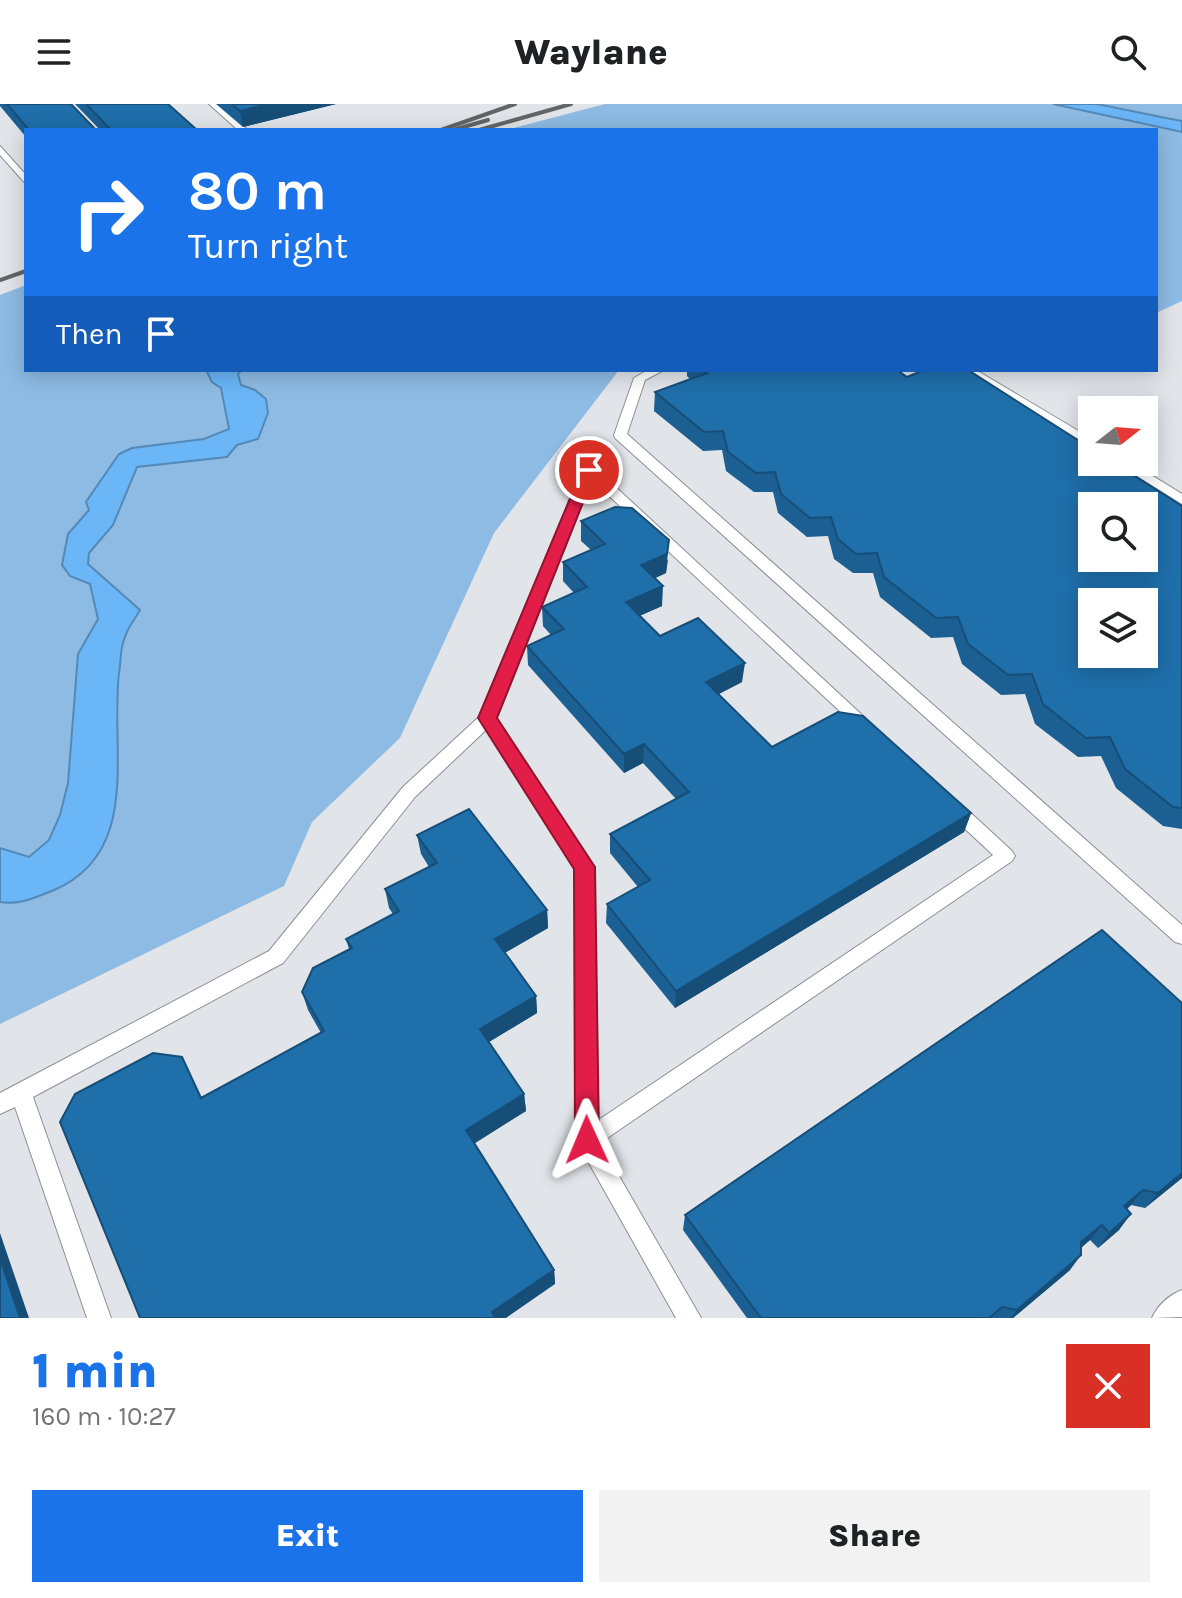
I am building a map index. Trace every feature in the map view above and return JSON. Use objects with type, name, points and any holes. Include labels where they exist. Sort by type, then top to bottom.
[{"type":"lane","points":[[213,104],[241,128]]},
{"type":"lane","points":[[0,149],[24,179]]},
{"type":"lane","points":[[654,372],[640,378],[620,435],[1174,917],[1182,936]]},
{"type":"lane","points":[[975,372],[1078,435]]},
{"type":"lane","points":[[0,1104],[276,957],[409,792],[488,718],[589,470],[879,738]]},
{"type":"lane","points":[[1143,476],[1182,500]]},
{"type":"lane","points":[[488,718],[584,867],[587,1140],[689,1318]]},
{"type":"lane","points":[[587,1140],[1006,856],[937,792]]},
{"type":"lane","points":[[21,1093],[99,1318]]},
{"type":"lane","points":[[1164,1318],[1182,1301]]},
{"type":"shaded area","points":[[605,104],[1182,104],[1182,301],[1158,312],[1158,128],[514,128]]},
{"type":"shaded area","points":[[1053,104],[1097,104],[1182,121],[1182,132]]},
{"type":"shaded area","points":[[24,286],[24,372],[617,372],[494,533],[400,738],[312,822],[284,886],[0,1024],[0,295]]},
{"type":"shaded area","points":[[207,372],[240,372],[241,385],[255,390],[266,399],[268,413],[258,439],[237,445],[227,457],[137,467],[113,525],[89,553],[88,564],[140,610],[121,650],[117,703],[118,766],[111,826],[100,852],[81,874],[52,891],[32,898],[14,903],[0,902],[0,848],[29,857],[49,840],[60,815],[68,783],[78,654],[98,619],[90,584],[70,576],[62,565],[68,534],[89,510],[86,502],[119,454],[132,448],[204,439],[229,429],[221,388],[212,382]]},
{"type":"building","points":[[7,104],[71,104],[94,128],[27,128]]},
{"type":"building","points":[[86,104],[168,104],[195,128],[109,128]]},
{"type":"building","points":[[232,104],[268,104],[240,111]]},
{"type":"building","points":[[706,372],[900,372],[907,377],[919,372],[971,372],[1078,440],[1078,476],[1135,476],[1182,506],[1182,808],[1173,807],[1125,769],[1110,737],[1086,738],[1043,704],[1032,674],[1008,675],[968,644],[958,617],[936,618],[884,577],[877,553],[856,554],[838,539],[831,517],[810,518],[781,494],[775,472],[756,473],[728,452],[723,431],[704,432],[655,392]]},
{"type":"building","points":[[615,507],[632,508],[669,540],[667,554],[641,565],[663,586],[626,602],[660,636],[698,618],[745,663],[706,682],[772,747],[838,712],[863,716],[971,813],[676,991],[607,904],[650,880],[610,834],[689,792],[644,744],[624,754],[527,646],[564,629],[542,607],[587,587],[563,562],[605,544],[581,521]]},
{"type":"building","points":[[469,809],[547,910],[495,939],[536,996],[480,1029],[524,1094],[466,1130],[554,1270],[492,1312],[495,1318],[140,1318],[60,1122],[75,1094],[153,1053],[182,1057],[201,1098],[324,1031],[302,992],[313,968],[352,948],[346,939],[399,911],[385,889],[437,863],[417,835]]},
{"type":"building","points":[[1102,930],[1182,1003],[1182,1173],[1158,1193],[1143,1190],[1124,1206],[1131,1214],[1109,1233],[1102,1225],[1081,1242],[1081,1255],[1017,1310],[1002,1307],[989,1318],[761,1318],[685,1215]]},
{"type":"building","points":[[0,1258],[20,1318],[0,1318]]},
{"type":"railway","points":[[447,128],[515,104]]},
{"type":"railway","points":[[486,128],[571,104]]},
{"type":"railway","points":[[460,128],[488,120]]},
{"type":"railway","points":[[0,280],[24,272]]},
{"type":"route","points":[[587,1140],[584,867],[488,718],[589,470]]}]
